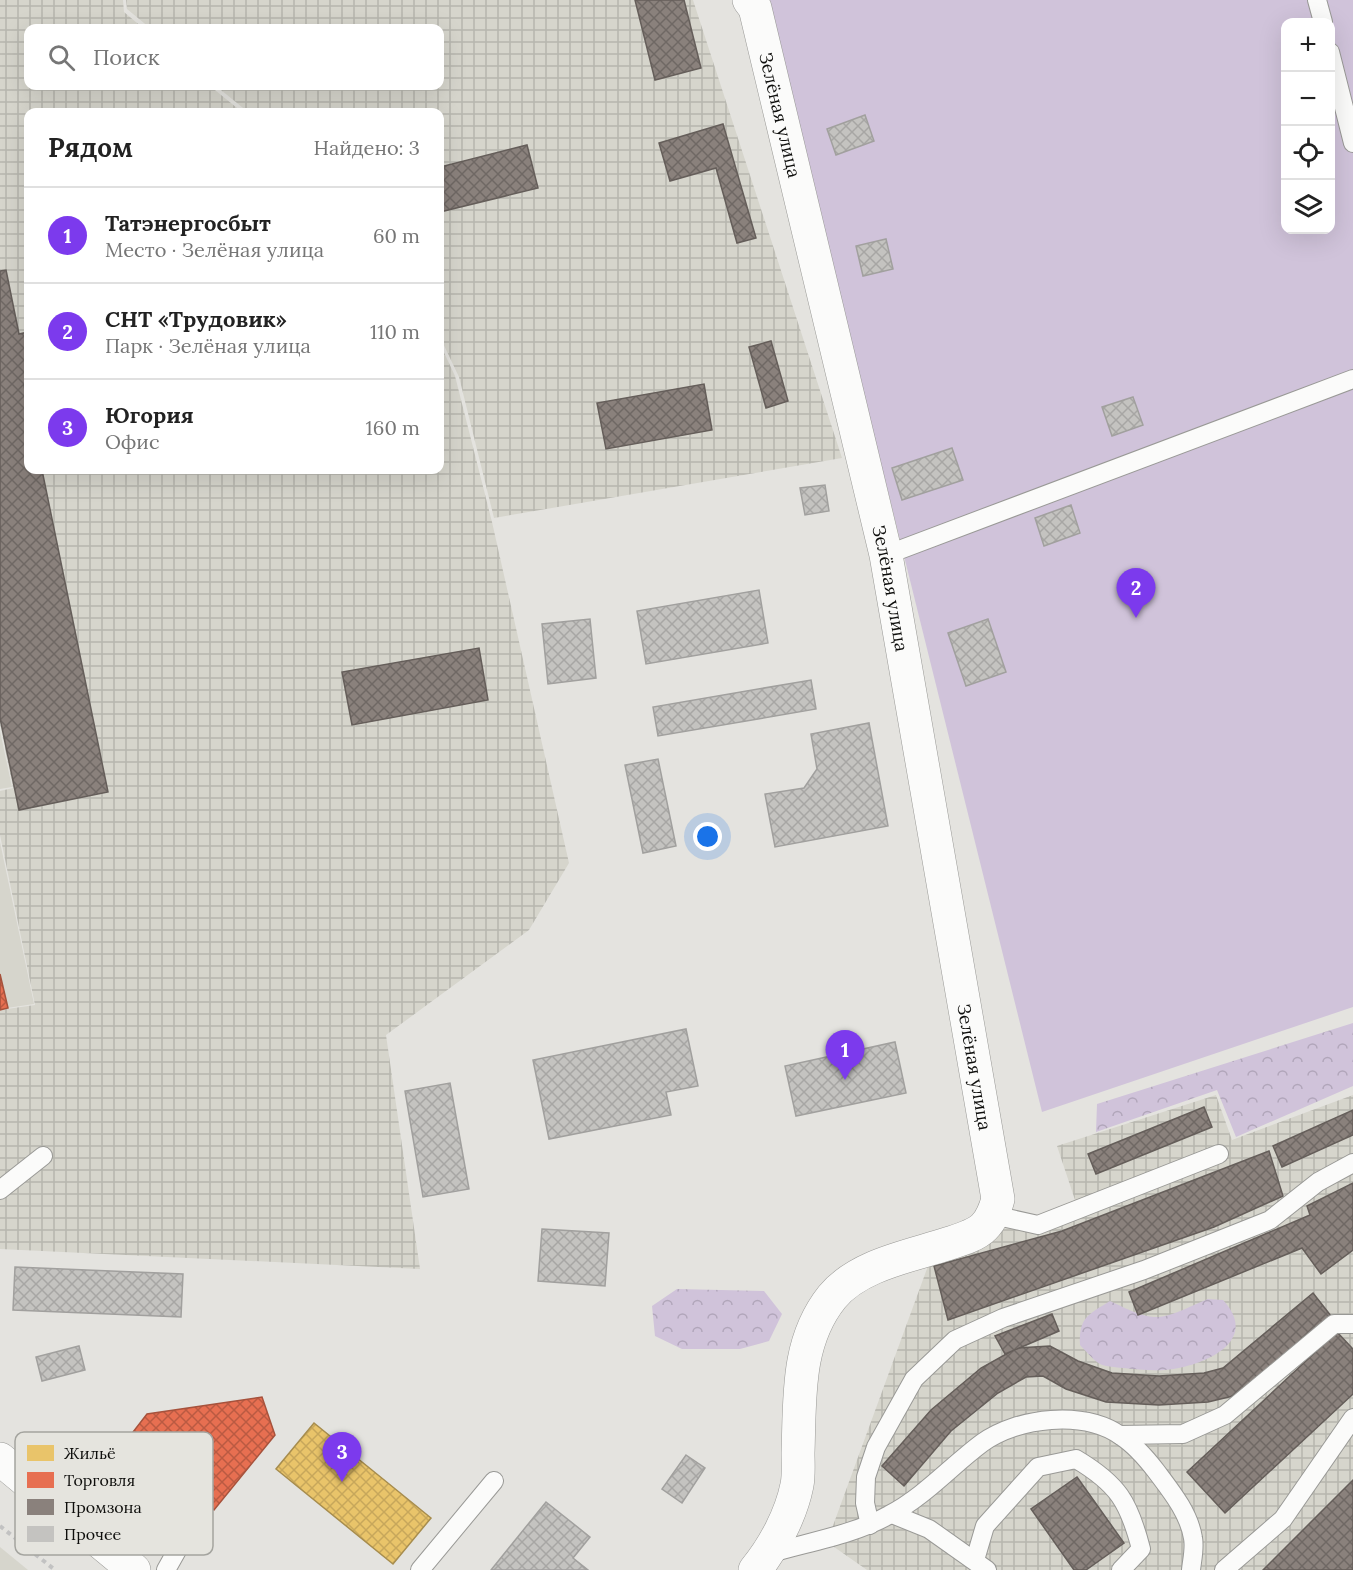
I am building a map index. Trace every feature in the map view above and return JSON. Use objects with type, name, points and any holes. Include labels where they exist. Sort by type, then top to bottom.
[{"type":"street","name":"Зелёная улица","points":[[749,0],[755,8],[886,555],[995,1199]]},
{"type":"street","points":[[762,1562],[785,1518],[797,1485],[801,1373],[804,1351],[814,1322],[834,1295],[854,1279],[881,1266],[964,1238],[982,1229],[995,1199]]},
{"type":"street","points":[[0,1459],[15,1471]]},
{"type":"street","points":[[116,1555],[134,1570]]},
{"type":"lane","points":[[1317,0],[1322,18]]},
{"type":"lane","points":[[1335,72],[1353,143]]},
{"type":"lane","points":[[886,555],[1353,379]]},
{"type":"lane","points":[[995,1199],[1038,1225],[1219,1154]]},
{"type":"lane","points":[[0,1190],[43,1156]]},
{"type":"lane","points":[[870,1525],[865,1503],[866,1476],[876,1447],[914,1379],[955,1340],[1003,1318],[1144,1270],[1269,1220],[1318,1182],[1353,1163]]},
{"type":"lane","points":[[1120,1435],[1183,1434],[1194,1429],[1225,1414],[1334,1324],[1353,1324]]},
{"type":"lane","points":[[1224,1570],[1283,1519],[1353,1418]]},
{"type":"lane","points":[[762,1562],[870,1525],[892,1514],[946,1475],[983,1442],[1015,1426],[1056,1420],[1092,1424],[1120,1435],[1143,1455],[1180,1504],[1193,1539],[1191,1570]]},
{"type":"lane","points":[[892,1514],[929,1529],[981,1565],[985,1526],[1038,1467],[1076,1459],[1103,1475],[1132,1513],[1141,1549],[1121,1570]]},
{"type":"lane","points":[[420,1570],[494,1481]]},
{"type":"lane","points":[[166,1570],[174,1555]]},
{"type":"path","points":[[0,1526],[15,1538]]},
{"type":"path","points":[[37,1555],[56,1570]]},
{"type":"shaded area","points":[[0,0],[123,0],[124,12],[138,24],[24,24],[24,90],[215,90],[237,108],[24,108],[24,474],[444,474],[444,353],[455,376],[492,522],[569,863],[529,930],[386,1035],[420,1269],[0,1249],[0,1010],[35,1005],[0,835],[0,791],[13,788],[0,724]]},
{"type":"shaded area","points":[[126,0],[693,0],[842,458],[494,518],[459,377],[444,345],[444,108],[243,108],[221,90],[444,90],[444,24],[145,24],[127,9]]},
{"type":"shaded area","points":[[0,731],[12,787],[0,789]]},
{"type":"shaded area","points":[[0,842],[34,1004],[0,1009]]},
{"type":"shaded area","points":[[1216,1095],[1232,1140],[1353,1095],[1353,1570],[867,1570],[827,1542],[932,1255],[1076,1203],[1057,1146]]},
{"type":"shaded area","points":[[0,1547],[28,1570],[0,1570]]},
{"type":"green space","points":[[766,0],[1353,0],[1353,1007],[1042,1112]]},
{"type":"green space","points":[[1353,1023],[1353,1086],[1236,1137],[1217,1090],[1096,1132],[1097,1104]]},
{"type":"green space","points":[[677,1289],[764,1291],[782,1314],[769,1341],[740,1349],[682,1349],[655,1336],[652,1306]]},
{"type":"green space","points":[[1208,1299],[1223,1300],[1233,1314],[1236,1326],[1227,1346],[1205,1360],[1192,1365],[1158,1370],[1102,1365],[1080,1345],[1083,1322],[1110,1301],[1139,1314],[1159,1317],[1179,1312]]},
{"type":"building: Жильё","points":[[314,1423],[431,1518],[393,1564],[276,1469]]},
{"type":"building: Торговля","points":[[0,974],[8,1008],[0,1010]]},
{"type":"building: Торговля","points":[[262,1397],[275,1435],[214,1510],[213,1432],[133,1432],[147,1414]]},
{"type":"building: Промзона","points":[[635,0],[684,0],[701,68],[655,80]]},
{"type":"building: Промзона","points":[[723,124],[756,238],[737,243],[716,168],[670,181],[659,143]]},
{"type":"building: Промзона","points":[[527,145],[538,188],[444,211],[444,166]]},
{"type":"building: Промзона","points":[[6,270],[19,334],[24,333],[24,474],[43,474],[108,792],[19,810],[0,718],[0,271]]},
{"type":"building: Промзона","points":[[771,341],[788,401],[766,408],[749,347]]},
{"type":"building: Промзона","points":[[704,384],[712,430],[606,449],[597,403]]},
{"type":"building: Промзона","points":[[479,648],[488,700],[352,725],[342,672]]},
{"type":"building: Промзона","points":[[1204,1107],[1212,1127],[1096,1174],[1088,1154]]},
{"type":"building: Промзона","points":[[1353,1110],[1353,1135],[1282,1167],[1273,1146]]},
{"type":"building: Промзона","points":[[1269,1151],[1283,1196],[1214,1227],[948,1320],[934,1266],[1062,1231]]},
{"type":"building: Промзона","points":[[1353,1183],[1353,1250],[1321,1274],[1302,1248],[1138,1315],[1129,1292],[1310,1215],[1307,1206]]},
{"type":"building: Промзона","points":[[1313,1293],[1331,1316],[1237,1395],[1208,1402],[1159,1405],[1106,1402],[1066,1389],[1043,1376],[1026,1377],[998,1393],[951,1431],[904,1486],[882,1466],[931,1410],[981,1368],[1017,1348],[1050,1346],[1078,1361],[1112,1373],[1159,1376],[1204,1373],[1223,1368]]},
{"type":"building: Промзона","points":[[1052,1314],[1059,1331],[1005,1354],[995,1336]]},
{"type":"building: Промзона","points":[[1337,1332],[1353,1349],[1353,1394],[1225,1513],[1187,1472]]},
{"type":"building: Промзона","points":[[1077,1477],[1124,1543],[1086,1570],[1074,1570],[1031,1509]]},
{"type":"building: Промзона","points":[[1353,1480],[1353,1570],[1263,1570]]},
{"type":"building: Прочее","points":[[865,115],[874,141],[836,155],[827,129]]},
{"type":"building: Прочее","points":[[886,239],[893,269],[863,276],[856,246]]},
{"type":"building: Прочее","points":[[1133,397],[1143,425],[1112,436],[1102,407]]},
{"type":"building: Прочее","points":[[952,448],[963,480],[902,500],[892,468]]},
{"type":"building: Прочее","points":[[825,485],[829,511],[805,515],[800,488]]},
{"type":"building: Прочее","points":[[1071,505],[1080,533],[1044,546],[1035,518]]},
{"type":"building: Прочее","points":[[759,590],[768,643],[646,664],[637,611]]},
{"type":"building: Прочее","points":[[590,619],[596,678],[548,684],[542,624]]},
{"type":"building: Прочее","points":[[988,619],[1006,672],[966,686],[948,633]]},
{"type":"building: Прочее","points":[[811,680],[816,709],[658,736],[653,707]]},
{"type":"building: Прочее","points":[[869,723],[888,826],[775,847],[765,794],[804,788],[817,769],[811,734]]},
{"type":"building: Прочее","points":[[658,759],[676,846],[643,853],[625,765]]},
{"type":"building: Прочее","points":[[686,1029],[698,1086],[666,1092],[671,1115],[549,1139],[533,1060]]},
{"type":"building: Прочее","points":[[895,1042],[906,1093],[796,1116],[785,1066]]},
{"type":"building: Прочее","points":[[450,1083],[469,1189],[423,1197],[405,1091]]},
{"type":"building: Прочее","points":[[542,1229],[609,1233],[605,1286],[538,1281]]},
{"type":"building: Прочее","points":[[15,1267],[183,1274],[181,1317],[13,1310]]},
{"type":"building: Прочее","points":[[79,1346],[85,1370],[42,1381],[36,1357]]},
{"type":"building: Прочее","points":[[686,1455],[705,1468],[682,1503],[662,1489]]},
{"type":"building: Прочее","points":[[546,1502],[590,1537],[573,1558],[588,1570],[491,1570]]},
{"type":"place","name":"СНТ «Трудовик»","points":[[1136,618]]},
{"type":"place","name":"Татэнергосбыт","points":[[845,1080]]},
{"type":"place","name":"Югория","points":[[342,1482]]}]
